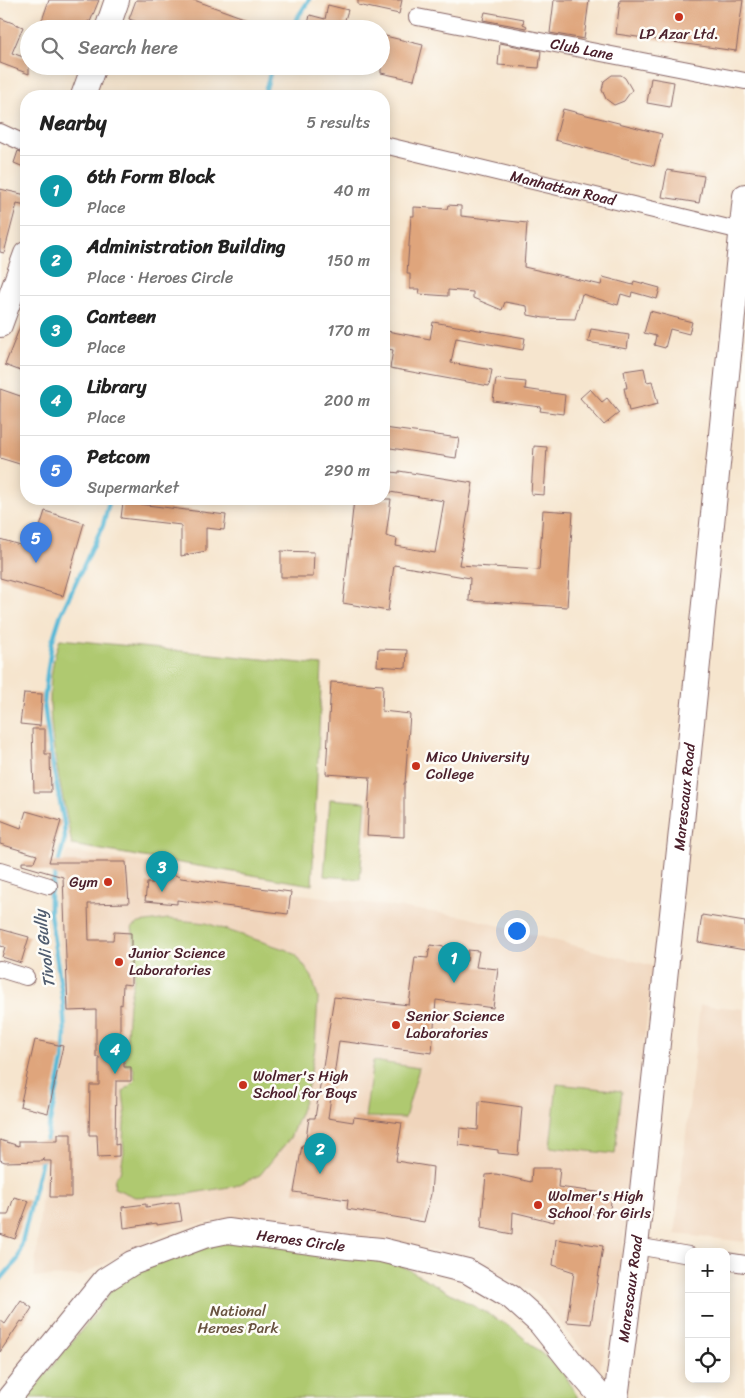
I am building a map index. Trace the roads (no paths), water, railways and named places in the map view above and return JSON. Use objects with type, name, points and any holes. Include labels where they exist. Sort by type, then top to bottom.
[{"type":"main road","points":[[110,20],[117,0]]},
{"type":"main road","points":[[85,90],[91,75]]},
{"type":"main road","name":"Marescaux Road","points":[[616,1398],[636,1246],[694,713],[740,231],[745,196]]},
{"type":"main road","points":[[0,325],[20,270]]},
{"type":"main road","name":"Heroes Circle","points":[[8,1398],[105,1280],[132,1263],[204,1236],[228,1231],[381,1250],[467,1271],[511,1297],[540,1323],[598,1393],[605,1398]]},
{"type":"street","name":"Club Lane","points":[[417,17],[745,81]]},
{"type":"street","points":[[0,132],[20,141]]},
{"type":"street","name":"Manhattan Road","points":[[390,146],[740,231]]},
{"type":"street","points":[[0,871],[49,886]]},
{"type":"street","points":[[0,969],[26,977]]},
{"type":"street","points":[[636,1246],[685,1254]]},
{"type":"street","points":[[730,1262],[745,1264]]},
{"type":"waterway","name":"Tivoli Gully","points":[[296,20],[309,0]]},
{"type":"waterway","name":"Tivoli Gully","points":[[266,90],[270,75]]},
{"type":"waterway","name":"Tivoli Gully","points":[[45,1146],[63,1061],[65,1034],[63,1001],[50,914],[50,894],[65,838],[44,704],[52,642],[61,614],[103,525],[108,505]]},
{"type":"waterway","name":"Tivoli Gully","points":[[0,1280],[18,1259],[43,1155]]},
{"type":"place","name":"LP Azar Ltd.","points":[[679,17]]},
{"type":"place","name":"Petcom","points":[[36,563]]},
{"type":"place","name":"Mico University College","points":[[416,766]]},
{"type":"place","name":"Gym","points":[[108,882]]},
{"type":"place","name":"Canteen","points":[[162,892]]},
{"type":"place","name":"Junior Science Laboratories","points":[[119,962]]},
{"type":"place","name":"6th Form Block","points":[[454,983]]},
{"type":"place","name":"Senior Science Laboratories","points":[[396,1025]]},
{"type":"place","name":"Library","points":[[115,1074]]},
{"type":"place","name":"Wolmer's High School for Boys","points":[[243,1085]]},
{"type":"place","name":"Administration Building","points":[[320,1174]]},
{"type":"place","name":"Wolmer's High School for Girls","points":[[538,1205]]},
{"type":"park label","name":"National Heroes Park","points":[[238,1320]]}]
